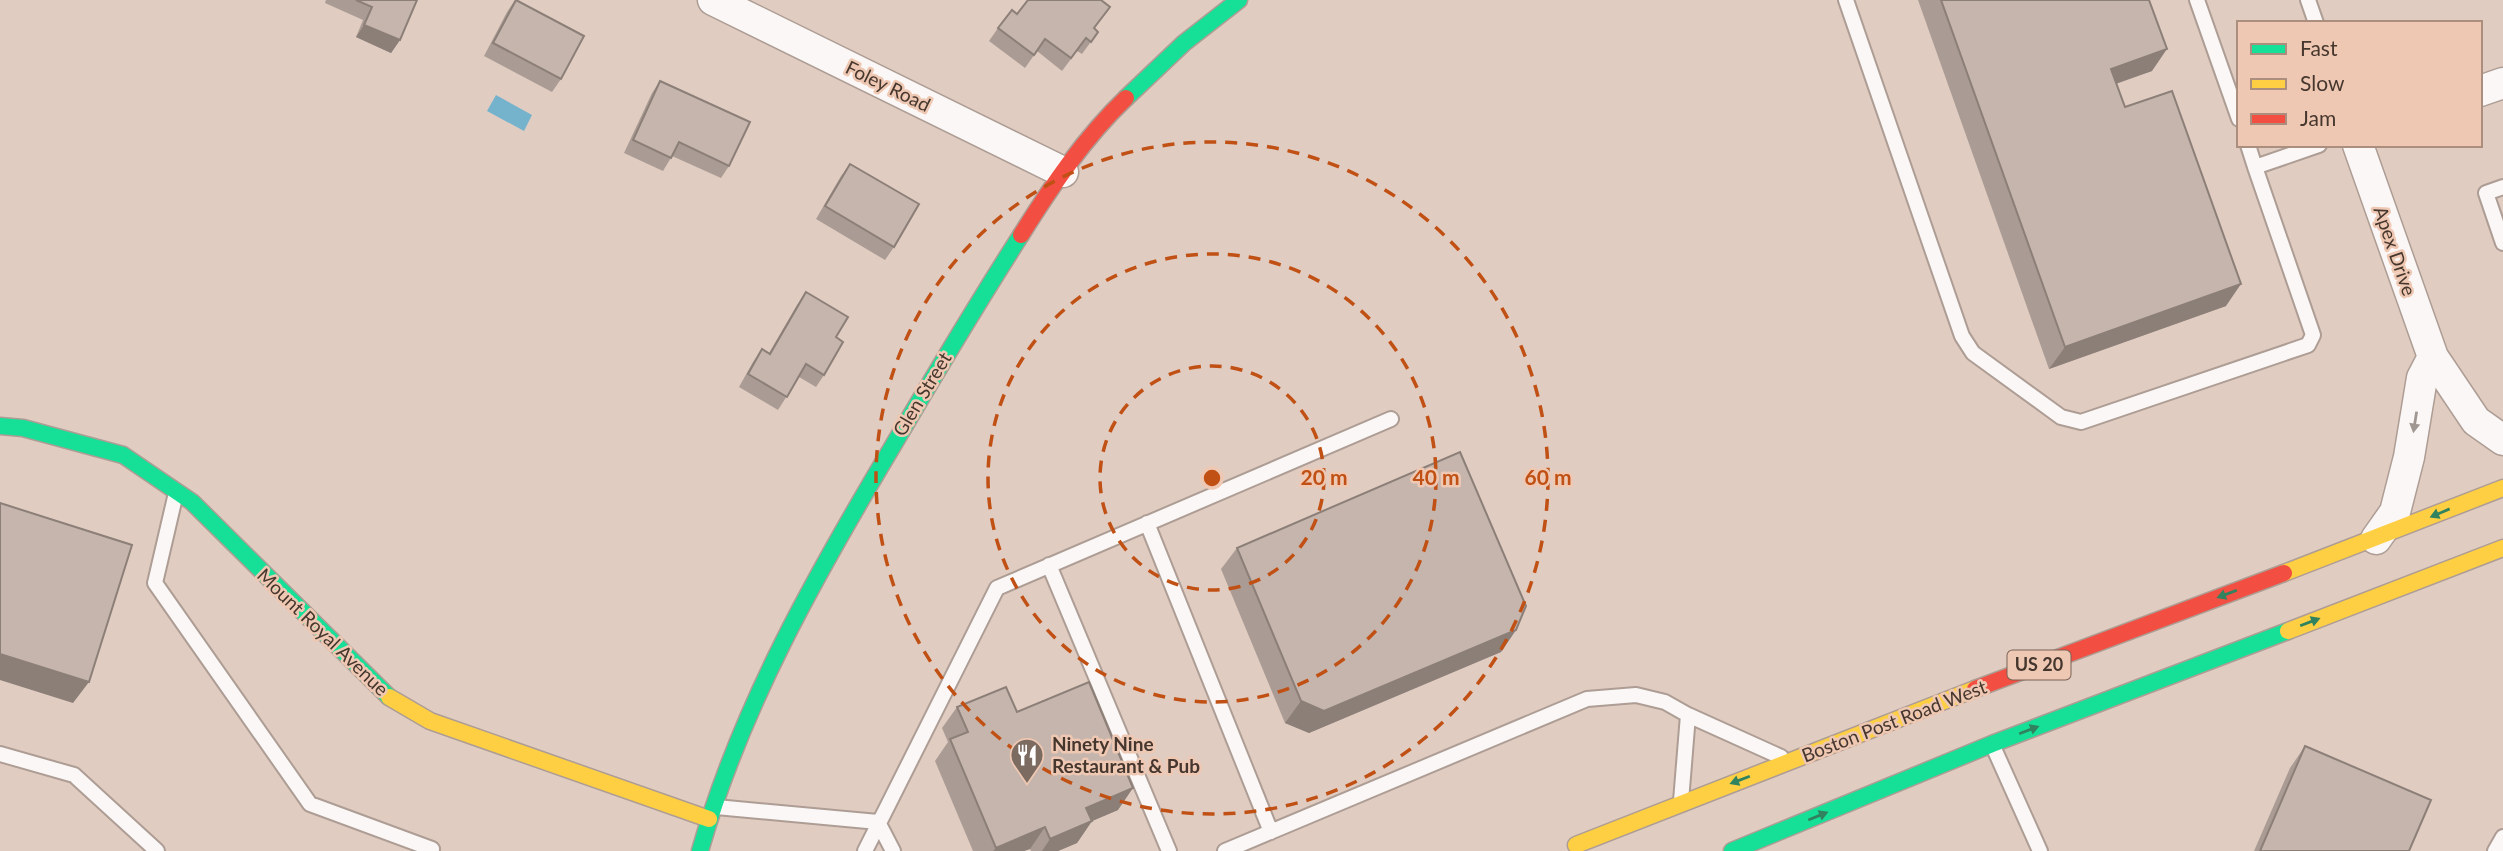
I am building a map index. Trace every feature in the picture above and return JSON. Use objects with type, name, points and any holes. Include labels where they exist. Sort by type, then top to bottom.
[{"type":"main road","name":"Glen Street","points":[[700,851],[711,813],[739,742],[783,641],[830,551],[989,284],[1046,195],[1111,112],[1184,43],[1239,0]]},
{"type":"main road","name":"Mount Royal Avenue","points":[[0,426],[23,428],[123,455],[192,502],[390,698],[430,722],[711,813]]},
{"type":"main road","name":"Boston Post Road West","points":[[1568,848],[2503,488]]},
{"type":"main road","points":[[1732,851],[1992,744],[2503,548]]},
{"type":"street","name":"Foley Road","points":[[713,0],[1063,172]]},
{"type":"street","points":[[2482,90],[2503,83]]},
{"type":"street","name":"Apex Drive","points":[[2359,147],[2433,357],[2476,421],[2503,440]]},
{"type":"street","points":[[2376,539],[2395,512],[2409,457],[2422,378],[2433,357]]},
{"type":"lane","points":[[1846,0],[1962,336],[1973,353],[2061,417],[2081,422],[2308,345],[2313,335],[2249,147]]},
{"type":"lane","points":[[2197,0],[2237,113]]},
{"type":"lane","points":[[2308,0],[2315,21]]},
{"type":"lane","points":[[2255,167],[2313,147]]},
{"type":"lane","points":[[2503,187],[2486,193],[2503,243]]},
{"type":"lane","points":[[865,851],[997,588],[1391,419]]},
{"type":"lane","points":[[176,492],[155,583],[310,804],[432,849]]},
{"type":"lane","points":[[1147,523],[1271,832]]},
{"type":"lane","points":[[1049,565],[1170,851]]},
{"type":"lane","points":[[1225,851],[1587,699],[1636,695],[1665,702],[1789,761]]},
{"type":"lane","points":[[1681,803],[1688,715]]},
{"type":"lane","points":[[1992,744],[2040,851]]},
{"type":"lane","points":[[0,754],[74,775],[157,851]]},
{"type":"lane","points":[[711,813],[878,822]]},
{"type":"lane","points":[[878,822],[893,851]]},
{"type":"lane","points":[[2495,851],[2503,837]]},
{"type":"water","points":[[496,95],[532,115],[524,131],[487,111]]},
{"type":"building","points":[[356,0],[417,0],[400,40],[364,25],[372,7]]},
{"type":"building","points":[[516,0],[584,36],[561,79],[493,43]]},
{"type":"building","points":[[1028,0],[1101,0],[1110,7],[1094,28],[1098,32],[1091,42],[1086,38],[1071,58],[1045,39],[1034,55],[998,28],[1012,10],[1017,14]]},
{"type":"building","points":[[1941,0],[2149,0],[2167,49],[2111,69],[2125,107],[2172,91],[2241,284],[2065,347]]},
{"type":"building","points":[[660,81],[750,122],[729,166],[679,142],[671,158],[633,140]]},
{"type":"building","points":[[850,164],[919,204],[894,247],[825,206]]},
{"type":"building","points":[[806,292],[848,317],[836,337],[843,342],[824,375],[806,364],[787,397],[748,374],[762,349],[770,354]]},
{"type":"building","points":[[1460,452],[1526,606],[1516,630],[1324,711],[1301,701],[1237,548]]},
{"type":"building","points":[[0,503],[132,545],[89,682],[0,654]]},
{"type":"building","name":"Ninety Nine Restaurant & Pub","points":[[1089,682],[1133,788],[1086,808],[1092,821],[1050,839],[1045,827],[996,848],[950,739],[968,732],[957,707],[1006,687],[1017,712]]},
{"type":"building","points":[[2305,746],[2431,800],[2409,851],[2260,851]]},
{"type":"traffic: fast","points":[[1126,98],[1184,43],[1239,0]]},
{"type":"traffic: fast","points":[[700,851],[737,744],[783,642],[865,493],[1021,235]]},
{"type":"traffic: fast","points":[[0,426],[23,428],[123,455],[192,502],[389,697]]},
{"type":"traffic: fast","points":[[1732,851],[1992,744],[2288,631]]},
{"type":"traffic: slow","points":[[2284,573],[2503,488]]},
{"type":"traffic: slow","points":[[2288,631],[2503,548]]},
{"type":"traffic: slow","points":[[1576,845],[1975,689]]},
{"type":"traffic: slow","points":[[389,697],[430,721],[709,819]]},
{"type":"traffic: jam","points":[[1021,235],[1069,163],[1126,98]]},
{"type":"traffic: jam","points":[[1975,689],[2284,573]]},
{"type":"place","name":"Ninety Nine Restaurant & Pub","points":[[1027,785]]}]
